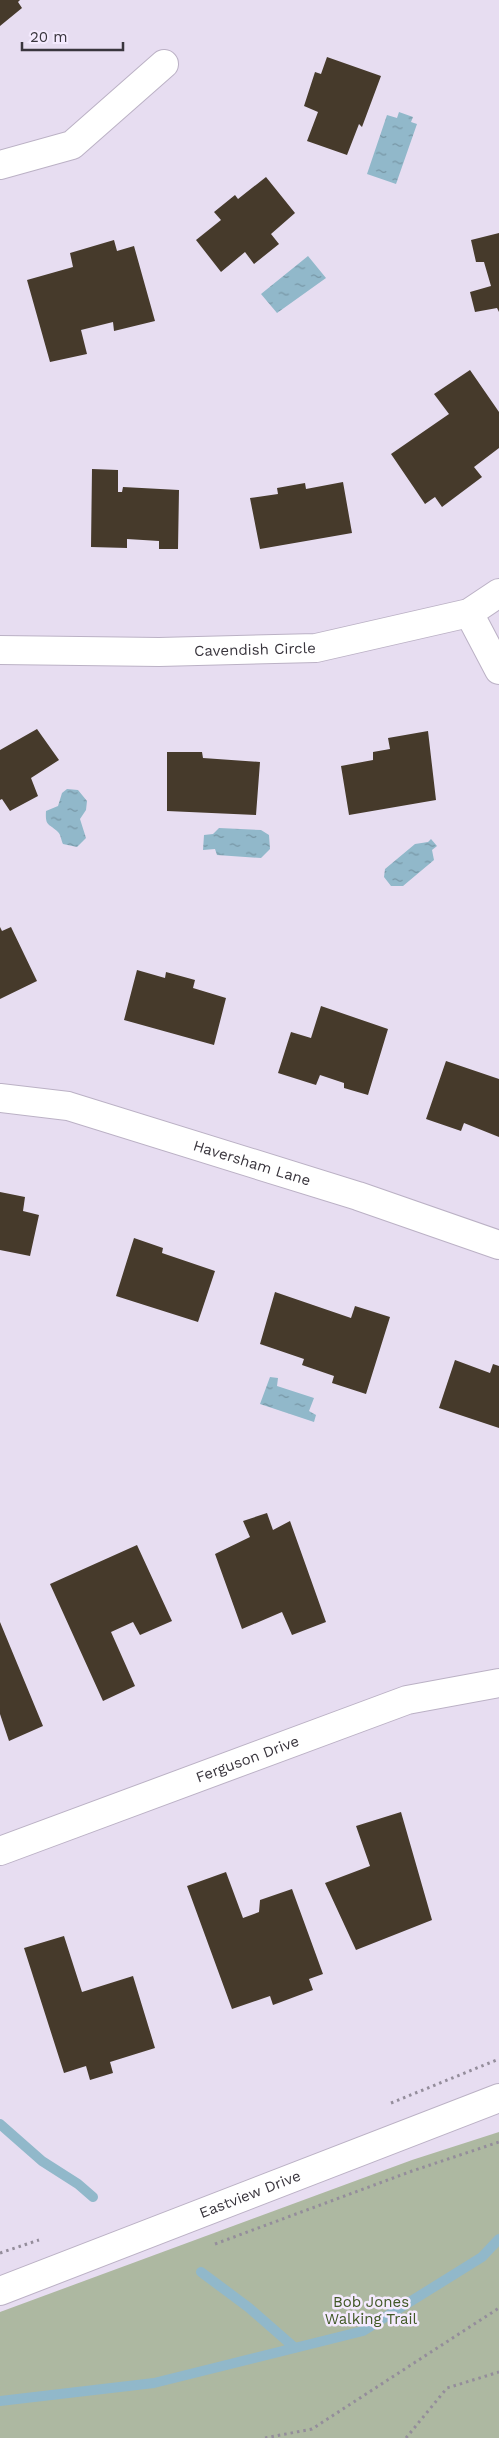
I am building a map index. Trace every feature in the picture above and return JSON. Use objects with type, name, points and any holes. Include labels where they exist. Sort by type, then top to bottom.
[{"type":"street","points":[[0,165],[72,145],[164,64]]},
{"type":"street","name":"Cavendish Circle","points":[[0,650],[159,652],[316,648],[469,613],[499,593]]},
{"type":"street","points":[[469,613],[499,670]]},
{"type":"street","name":"Haversham Lane","points":[[0,1098],[68,1106],[358,1196],[499,1245]]},
{"type":"street","name":"Ferguson Drive","points":[[0,1851],[407,1700],[499,1684]]},
{"type":"street","name":"Eastview Drive","points":[[0,2292],[499,2098]]},
{"type":"path","points":[[207,2247],[412,2171],[499,2142]]},
{"type":"path","points":[[265,2438],[312,2429],[499,2308]]},
{"type":"path","points":[[406,2438],[447,2388],[499,2372]]},
{"type":"green space","name":"Bob Jones Walking Trail","points":[[499,2132],[499,2438],[0,2438],[0,2312],[412,2160]]},
{"type":"water","points":[[399,112],[413,117],[411,122],[417,124],[396,184],[367,174],[387,115],[397,118]]},
{"type":"water","points":[[308,256],[326,278],[277,313],[261,294]]},
{"type":"water","points":[[67,789],[78,790],[87,801],[86,810],[80,819],[86,838],[77,847],[63,844],[59,833],[46,820],[46,811],[58,806],[62,793]]},
{"type":"water","points":[[219,828],[261,830],[269,835],[270,849],[261,858],[217,855],[215,849],[203,850],[204,835],[213,834]]},
{"type":"water","points":[[431,839],[437,846],[432,850],[434,860],[403,886],[391,886],[384,877],[385,869],[415,844],[428,842]]},
{"type":"water","points":[[270,1377],[278,1378],[277,1386],[314,1398],[309,1411],[316,1415],[314,1422],[260,1404]]},
{"type":"building","points":[[0,0],[20,0],[18,2],[22,8],[0,26]]},
{"type":"building","points":[[327,57],[381,76],[362,127],[359,124],[347,155],[307,141],[318,112],[304,106],[315,72],[321,74]]},
{"type":"building","points":[[266,177],[295,213],[271,234],[279,244],[254,264],[245,252],[221,272],[196,240],[221,220],[214,212],[235,195],[238,199]]},
{"type":"building","points":[[499,233],[499,312],[497,308],[475,312],[470,292],[491,286],[484,262],[476,262],[471,240]]},
{"type":"building","points":[[114,240],[117,251],[134,246],[155,321],[114,331],[113,322],[81,330],[87,354],[50,362],[27,280],[73,267],[70,253]]},
{"type":"building","points":[[470,370],[499,412],[499,448],[474,467],[482,477],[442,507],[435,497],[425,504],[391,454],[449,414],[434,394]]},
{"type":"building","points":[[92,469],[118,470],[118,492],[122,492],[123,487],[179,490],[178,549],[159,549],[159,541],[127,539],[127,548],[91,547]]},
{"type":"building","points":[[343,482],[352,533],[260,549],[250,498],[278,494],[277,488],[305,483],[306,489]]},
{"type":"building","points":[[37,729],[59,760],[31,778],[38,796],[10,811],[2,799],[0,800],[0,750]]},
{"type":"building","points":[[428,731],[436,800],[349,815],[341,766],[373,760],[373,752],[390,749],[388,738]]},
{"type":"building","points":[[167,752],[202,752],[203,758],[260,762],[256,815],[167,811]]},
{"type":"building","points":[[0,927],[2,931],[11,927],[37,981],[0,999]]},
{"type":"building","points":[[137,970],[165,978],[166,972],[195,980],[193,988],[226,998],[214,1045],[124,1020]]},
{"type":"building","points":[[321,1006],[388,1029],[368,1095],[344,1088],[344,1083],[320,1075],[316,1085],[278,1073],[291,1032],[311,1038]]},
{"type":"building","points":[[446,1061],[499,1079],[499,1137],[464,1123],[461,1131],[426,1119]]},
{"type":"building","points":[[0,1192],[25,1197],[23,1211],[39,1215],[30,1256],[0,1250]]},
{"type":"building","points":[[134,1238],[163,1248],[162,1253],[215,1271],[198,1322],[116,1296]]},
{"type":"building","points":[[275,1292],[351,1318],[355,1306],[390,1317],[366,1394],[332,1383],[334,1376],[302,1365],[304,1359],[260,1344]]},
{"type":"building","points":[[455,1360],[490,1373],[493,1364],[499,1366],[499,1428],[439,1408]]},
{"type":"building","points":[[267,1513],[273,1530],[290,1521],[326,1622],[292,1635],[282,1612],[242,1629],[215,1554],[250,1537],[243,1521]]},
{"type":"building","points":[[137,1545],[172,1621],[140,1635],[133,1622],[111,1632],[135,1686],[103,1701],[50,1584]]},
{"type":"building","points":[[0,1622],[43,1726],[9,1741],[0,1714]]},
{"type":"building","points":[[401,1812],[432,1920],[356,1950],[325,1883],[370,1866],[356,1826]]},
{"type":"building","points":[[226,1872],[243,1918],[259,1912],[260,1900],[292,1889],[323,1974],[309,1979],[313,1990],[273,2005],[270,1996],[232,2009],[187,1886]]},
{"type":"building","points":[[64,1936],[82,1992],[133,1976],[155,2048],[110,2062],[113,2073],[90,2080],[86,2066],[64,2073],[24,1948]]},
{"type":"waterway","points":[[0,2124],[42,2161],[78,2184],[93,2197]]},
{"type":"waterway","points":[[0,2401],[154,2383],[363,2331],[482,2257],[499,2239]]},
{"type":"waterway","points":[[201,2272],[248,2307],[295,2348]]}]
